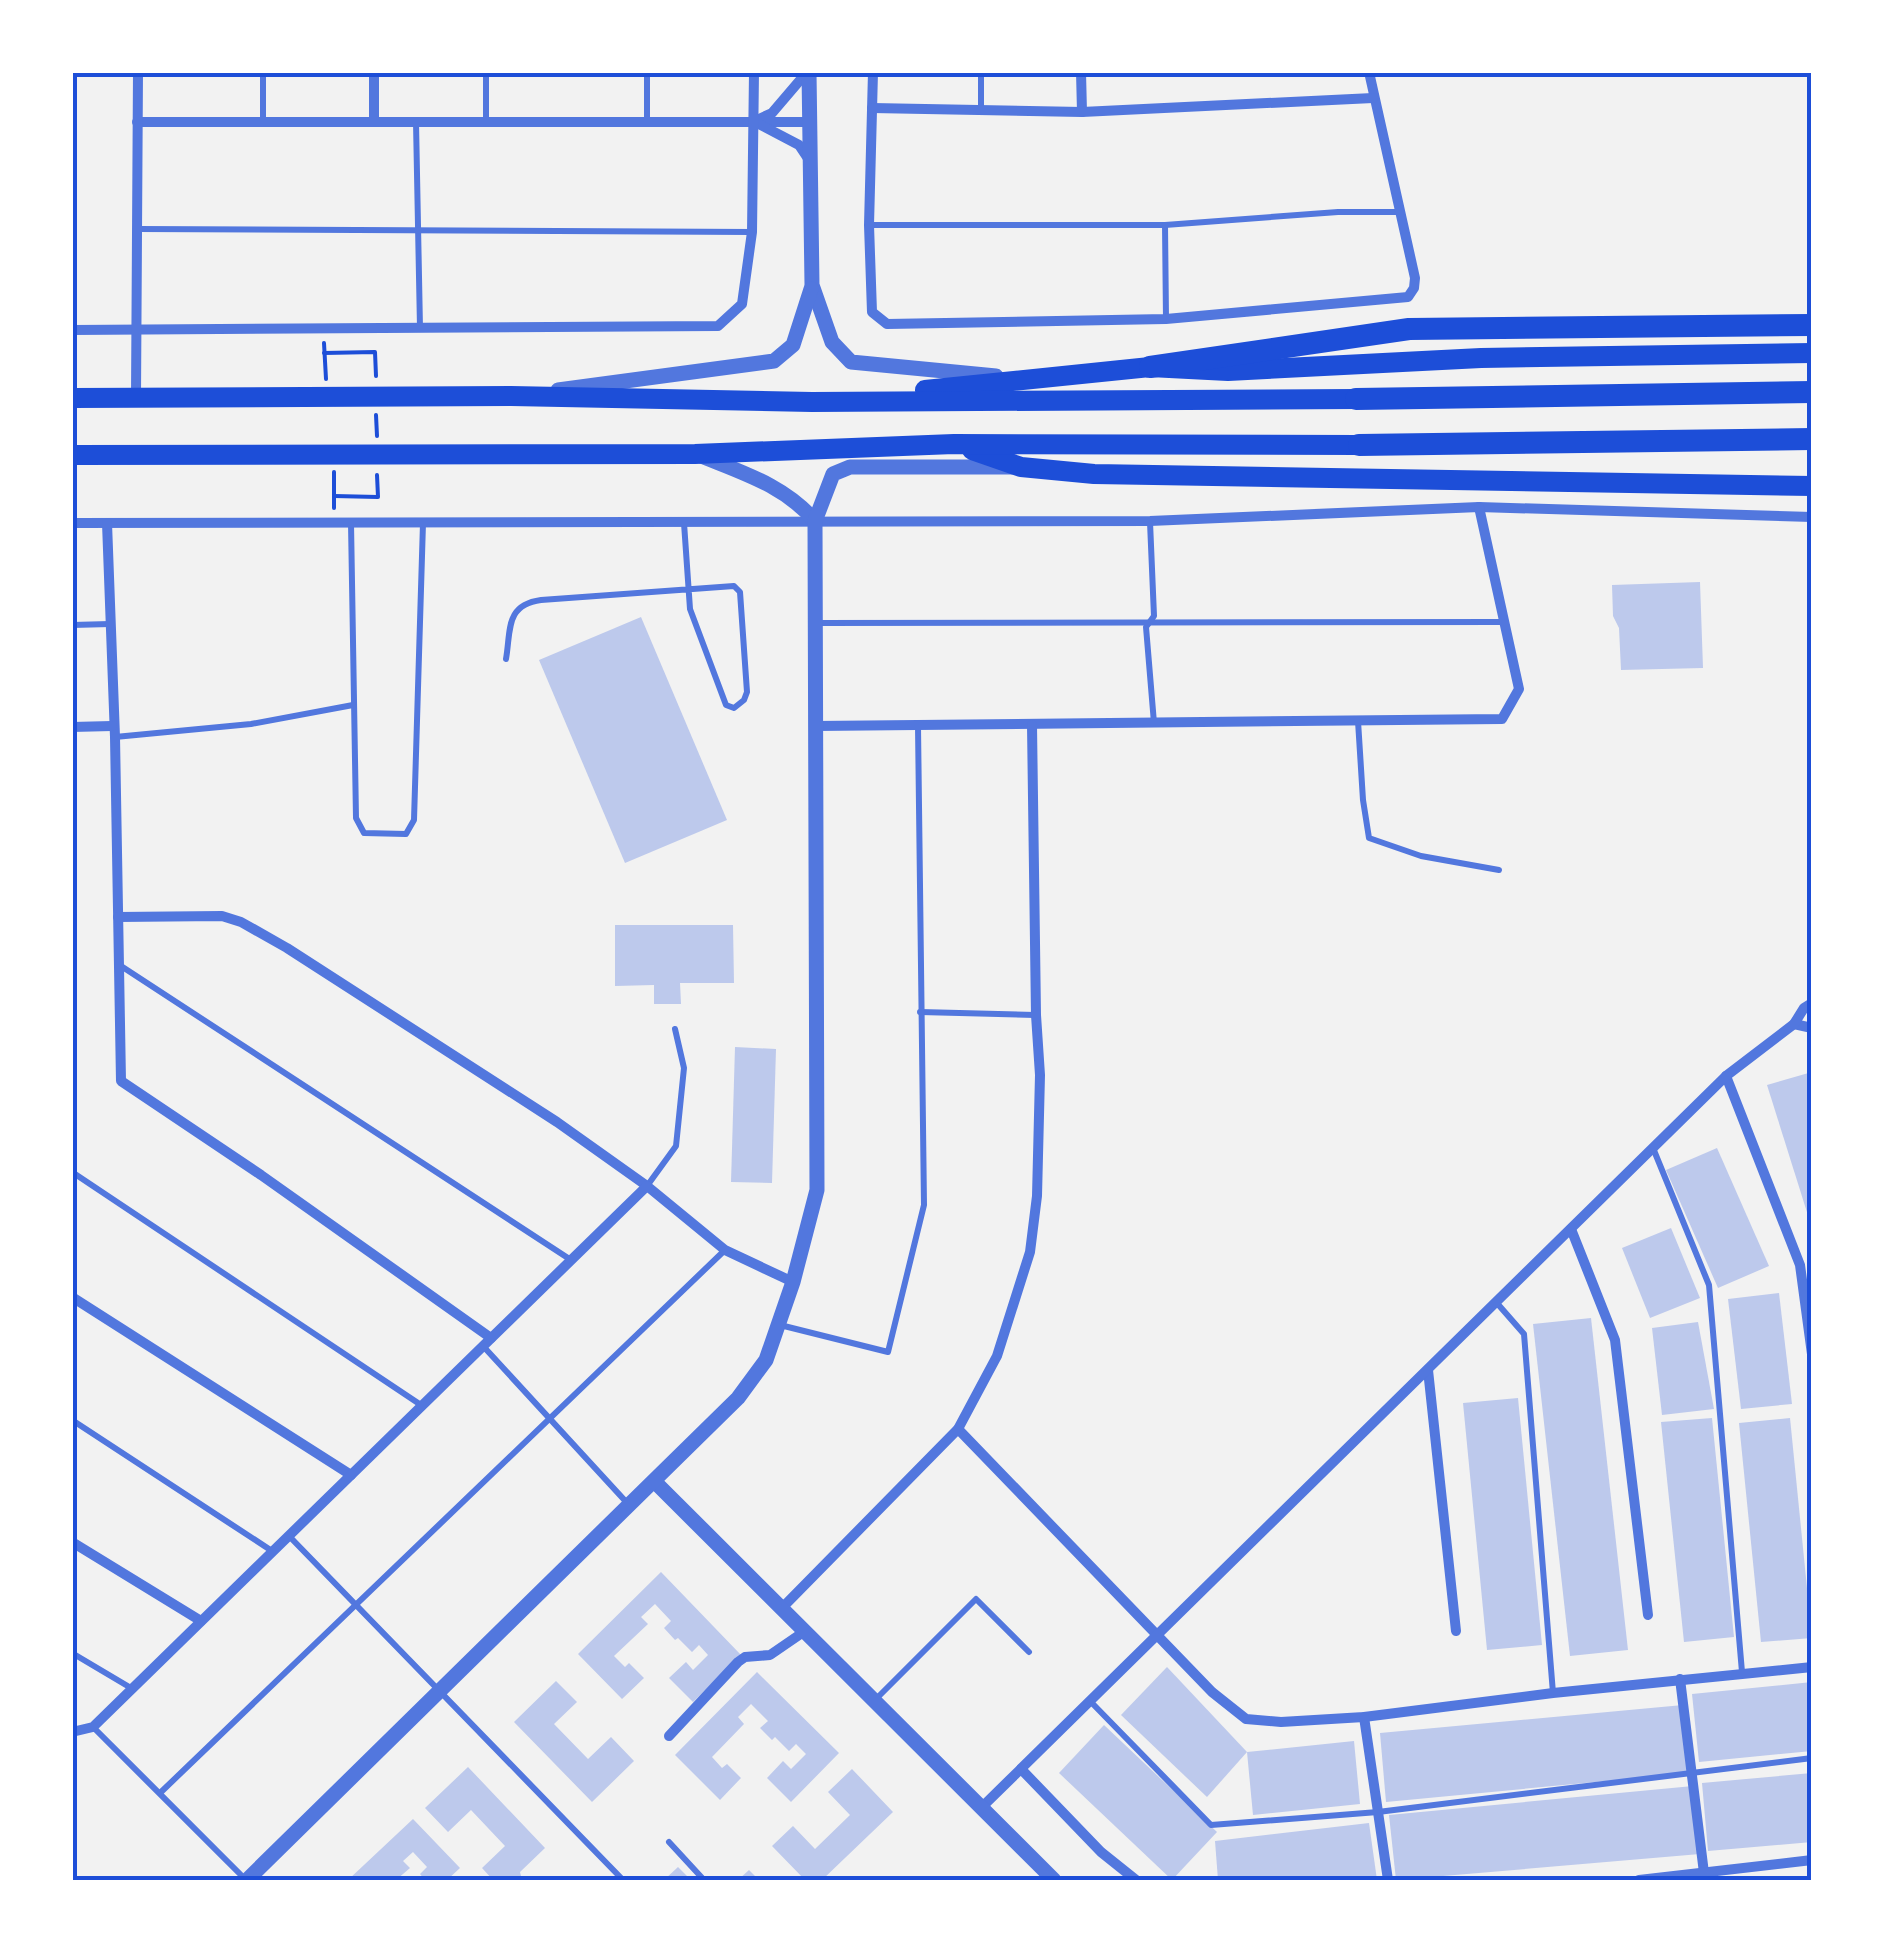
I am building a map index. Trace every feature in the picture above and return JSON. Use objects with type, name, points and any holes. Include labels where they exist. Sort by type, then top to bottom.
[{"type":"highway","points":[[812,402],[1150,366],[1409,330],[1812,325]]},
{"type":"highway","points":[[1150,366],[1228,372],[1481,358],[1812,353]]},
{"type":"highway","points":[[72,398],[511,396],[812,402],[1812,392]]},
{"type":"highway","points":[[72,455],[695,454],[954,444],[1812,440]]},
{"type":"highway","points":[[954,444],[1021,467],[1094,474],[1812,486]]},
{"type":"street","points":[[136,397],[138,72]]},
{"type":"street","points":[[374,72],[374,122]]},
{"type":"street","points":[[73,330],[718,326],[742,304],[752,232],[754,72]]},
{"type":"street","points":[[754,122],[772,113],[808,72]]},
{"type":"street","points":[[808,72],[812,285],[832,342],[851,362],[1030,379]]},
{"type":"street","points":[[872,72],[872,312],[887,324],[1166,319],[1408,298],[1414,278],[1369,72]]},
{"type":"street","points":[[1081,72],[1082,112]]},
{"type":"street","points":[[872,108],[1082,112],[1374,98]]},
{"type":"street","points":[[137,122],[809,122]]},
{"type":"street","points":[[754,122],[799,144],[810,160]]},
{"type":"street","points":[[511,396],[774,362],[793,345],[812,285]]},
{"type":"street","points":[[695,454],[775,486],[798,501],[816,521]]},
{"type":"street","points":[[247,1880],[655,1482],[754,1380],[766,1360],[793,1282],[817,1190],[816,521],[833,474],[850,467],[1021,467]]},
{"type":"street","points":[[816,726],[1502,719],[1518,689],[1479,507]]},
{"type":"street","points":[[72,522],[1150,521],[1479,507],[1812,517]]},
{"type":"street","points":[[106,523],[122,1082],[277,1186],[487,1342]]},
{"type":"street","points":[[782,1608],[958,1429],[996,1356],[1030,1252],[1037,1196],[1040,1075],[1032,725]]},
{"type":"street","points":[[72,727],[114,732]]},
{"type":"street","points":[[118,917],[201,914],[241,922],[288,948],[541,1112],[647,1186],[725,1250],[793,1282]]},
{"type":"street","points":[[982,1808],[1726,1076],[1794,1024],[1812,1003]]},
{"type":"street","points":[[1794,1024],[1812,1028]]},
{"type":"street","points":[[1726,1076],[1800,1265],[1812,1354]]},
{"type":"street","points":[[72,1732],[93,1728],[647,1186]]},
{"type":"street","points":[[1571,1229],[1615,1340],[1648,1615]]},
{"type":"street","points":[[72,1298],[352,1475]]},
{"type":"street","points":[[1428,1370],[1456,1630]]},
{"type":"street","points":[[958,1429],[1212,1692],[1246,1719],[1281,1722],[1364,1718],[1553,1693],[1812,1667]]},
{"type":"street","points":[[655,1482],[1054,1880]]},
{"type":"street","points":[[72,1542],[202,1622]]},
{"type":"street","points":[[669,1736],[738,1662],[746,1657],[770,1656],[805,1632]]},
{"type":"street","points":[[1680,1679],[1704,1873]]},
{"type":"street","points":[[1364,1718],[1388,1880]]},
{"type":"street","points":[[1021,1769],[1101,1852],[1136,1880]]},
{"type":"street","points":[[1640,1880],[1812,1860]]},
{"type":"lane","points":[[263,72],[263,122]]},
{"type":"lane","points":[[486,72],[486,122]]},
{"type":"lane","points":[[647,72],[648,122]]},
{"type":"lane","points":[[981,72],[981,112]]},
{"type":"lane","points":[[416,122],[420,328]]},
{"type":"lane","points":[[72,204],[73,330]]},
{"type":"lane","points":[[869,225],[1164,224],[1338,212],[1398,212]]},
{"type":"lane","points":[[1164,224],[1166,319]]},
{"type":"lane","points":[[137,230],[752,232]]},
{"type":"lane","points":[[1150,521],[1154,616],[1146,627],[1154,723]]},
{"type":"lane","points":[[351,522],[356,818],[364,833],[406,834],[414,820],[424,522]]},
{"type":"lane","points":[[506,660],[512,617],[526,603],[686,591],[734,586],[740,592],[746,692],[744,700],[734,708],[726,705],[690,608],[686,591],[684,522]]},
{"type":"lane","points":[[816,622],[1504,622]]},
{"type":"lane","points":[[72,624],[110,624]]},
{"type":"lane","points":[[114,732],[250,724],[353,705]]},
{"type":"lane","points":[[1358,720],[1362,800],[1369,838],[1421,856],[1499,870]]},
{"type":"lane","points":[[778,1325],[888,1352],[924,1206],[918,726]]},
{"type":"lane","points":[[120,965],[571,1260]]},
{"type":"lane","points":[[920,1012],[1036,1015]]},
{"type":"lane","points":[[647,1186],[676,1146],[684,1068],[675,1029]]},
{"type":"lane","points":[[1653,1148],[1709,1285],[1742,1672]]},
{"type":"lane","points":[[72,1172],[422,1406]]},
{"type":"lane","points":[[160,1793],[725,1250]]},
{"type":"lane","points":[[1496,1302],[1524,1334],[1553,1693]]},
{"type":"lane","points":[[487,1342],[550,1419],[630,1506]]},
{"type":"lane","points":[[72,1420],[273,1552]]},
{"type":"lane","points":[[289,1536],[623,1880]]},
{"type":"lane","points":[[874,1700],[976,1599],[1029,1652]]},
{"type":"lane","points":[[72,1653],[132,1689]]},
{"type":"lane","points":[[1090,1701],[1211,1825],[1378,1812],[1812,1758]]},
{"type":"lane","points":[[93,1728],[247,1880]]},
{"type":"lane","points":[[670,1842],[704,1880]]},
{"type":"path","points":[[324,353],[375,352],[376,388]]},
{"type":"path","points":[[376,406],[377,443]]},
{"type":"path","points":[[334,496],[378,497],[377,461]]},
{"type":"building","points":[[1700,582],[1703,668],[1621,670],[1612,585]]},
{"type":"building","points":[[641,617],[727,820],[625,863],[539,660]]},
{"type":"building","points":[[615,925],[733,925],[734,983],[680,983],[681,1004],[654,1004],[654,985],[615,986]]},
{"type":"building","points":[[735,1047],[776,1049],[772,1183],[731,1182]]},
{"type":"building","points":[[1812,1072],[1812,1225],[1811,1225],[1767,1085]]},
{"type":"building","points":[[1717,1148],[1769,1266],[1718,1288],[1666,1170]]},
{"type":"building","points":[[1671,1228],[1700,1298],[1650,1318],[1622,1248]]},
{"type":"building","points":[[1779,1293],[1792,1404],[1741,1409],[1728,1299]]},
{"type":"building","points":[[1591,1318],[1628,1650],[1570,1656],[1533,1324]]},
{"type":"building","points":[[1698,1322],[1714,1409],[1662,1415],[1652,1328]]},
{"type":"building","points":[[1518,1398],[1542,1645],[1487,1650],[1463,1403]]},
{"type":"building","points":[[1712,1418],[1734,1637],[1684,1642],[1661,1422]]},
{"type":"building","points":[[1790,1418],[1812,1638],[1761,1642],[1739,1423]]},
{"type":"building","points":[[661,1572],[741,1655],[693,1702],[669,1678],[686,1662],[693,1670],[708,1655],[699,1645],[692,1652],[678,1638],[675,1640],[664,1628],[671,1621],[655,1604],[641,1617],[648,1624],[614,1656],[625,1667],[629,1663],[644,1678],[622,1699],[578,1654]]},
{"type":"building","points":[[1167,1667],[1247,1752],[1207,1797],[1121,1715]]},
{"type":"building","points":[[757,1672],[839,1753],[791,1802],[767,1778],[783,1761],[791,1769],[806,1754],[796,1744],[789,1751],[775,1737],[772,1740],[760,1728],[768,1721],[751,1704],[738,1717],[744,1724],[712,1757],[722,1768],[727,1764],[741,1778],[720,1800],[675,1755]]},
{"type":"building","points":[[556,1681],[577,1702],[554,1724],[588,1759],[611,1737],[634,1761],[592,1802],[514,1722]]},
{"type":"building","points":[[1812,1682],[1812,1751],[1699,1762],[1692,1694]]},
{"type":"building","points":[[1683,1705],[1690,1773],[1386,1802],[1380,1733]]},
{"type":"building","points":[[1104,1725],[1217,1832],[1172,1880],[1059,1773]]},
{"type":"building","points":[[1354,1741],[1360,1804],[1253,1815],[1247,1752]]},
{"type":"building","points":[[468,1767],[545,1848],[520,1872],[522,1880],[493,1880],[482,1868],[505,1846],[471,1810],[448,1832],[425,1808]]},
{"type":"building","points":[[852,1769],[893,1812],[822,1880],[805,1880],[772,1846],[793,1826],[815,1849],[850,1815],[828,1792]]},
{"type":"building","points":[[1812,1773],[1812,1842],[1708,1851],[1702,1783]]},
{"type":"building","points":[[1693,1786],[1700,1854],[1396,1880],[1389,1815]]},
{"type":"building","points":[[413,1819],[460,1868],[447,1880],[425,1880],[420,1874],[427,1867],[413,1852],[403,1861],[410,1868],[396,1880],[348,1880]]},
{"type":"building","points":[[1369,1823],[1377,1880],[1218,1880],[1215,1841]]},
{"type":"building","points":[[678,1867],[691,1880],[664,1880]]},
{"type":"building","points":[[749,1870],[759,1880],[738,1880]]}]
